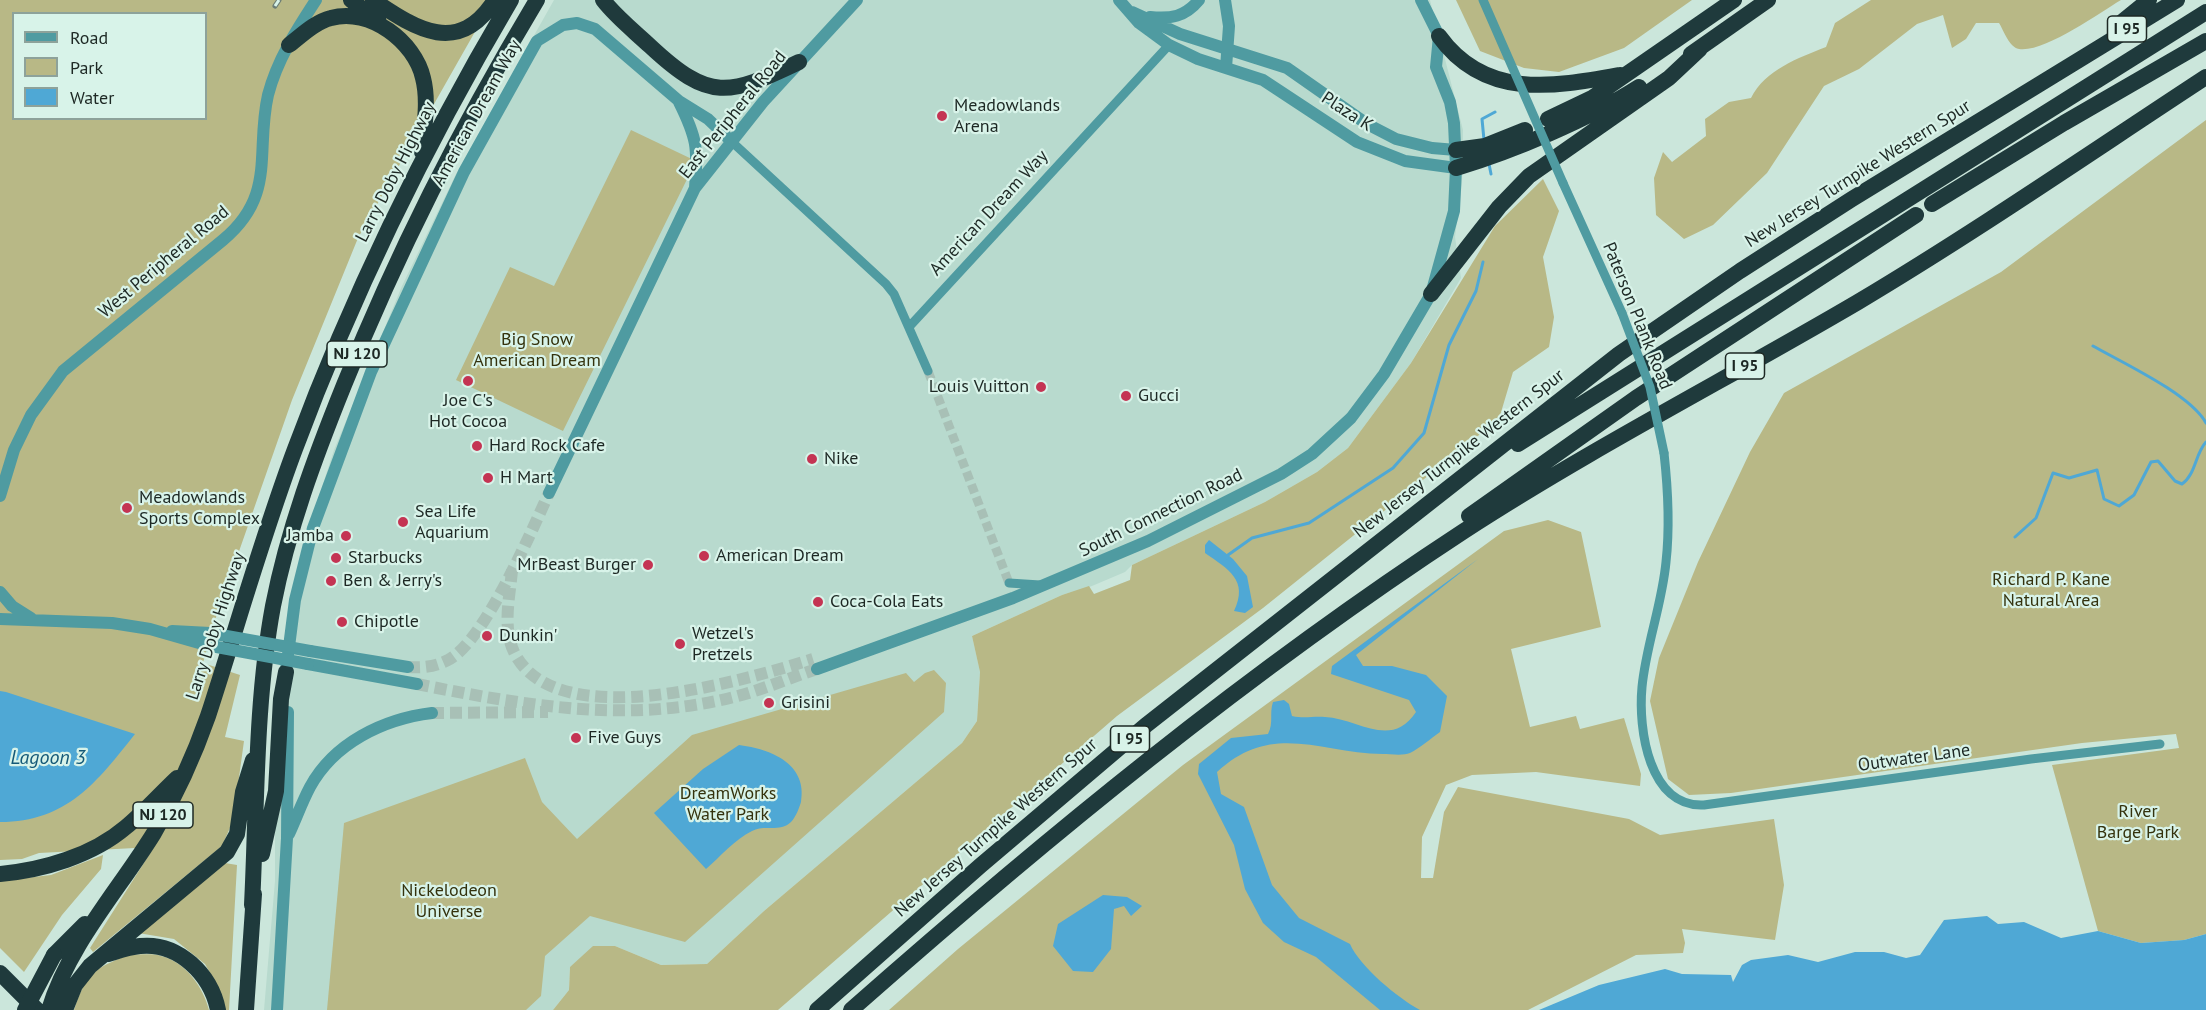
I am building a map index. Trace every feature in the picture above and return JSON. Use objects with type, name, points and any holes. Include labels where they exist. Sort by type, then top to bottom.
[{"type":"highway","points":[[351,0],[406,45],[422,71],[425,90],[422,159]]},
{"type":"highway","points":[[373,0],[428,31],[458,32],[480,20],[495,0]]},
{"type":"highway","points":[[390,0],[399,16]]},
{"type":"highway","name":"Larry Doby Highway","points":[[111,897],[154,831],[205,727],[272,514],[308,416],[359,292],[422,159],[511,0]]},
{"type":"highway","name":"NJ 120","points":[[246,1010],[266,654],[276,590],[295,517],[320,447],[376,309],[423,207],[475,108],[537,0]]},
{"type":"highway","points":[[603,0],[678,72],[702,85],[715,88],[741,87],[799,62]]},
{"type":"highway","points":[[1498,147],[1578,106],[1630,74],[1734,0]]},
{"type":"highway","points":[[1456,168],[1476,155],[1620,99],[1700,49],[1768,0]]},
{"type":"highway","points":[[2079,58],[2149,0]]},
{"type":"highway","name":"New Jersey Turnpike Western Spur","points":[[817,1010],[980,866],[1145,726],[1605,364],[1706,294],[2079,58],[2177,0]]},
{"type":"highway","points":[[1455,482],[1485,466],[1624,375],[2206,12]]},
{"type":"highway","points":[[289,45],[322,21],[335,17],[361,19],[387,29]]},
{"type":"highway","points":[[1439,36],[1453,53],[1470,67],[1488,76],[1519,84],[1562,86],[1630,74]]},
{"type":"highway","points":[[1932,204],[2064,123],[2206,41]]},
{"type":"highway","points":[[1431,294],[1488,220],[1523,180],[1669,78],[1700,49]]},
{"type":"highway","name":"I 95","points":[[851,1010],[998,883],[1171,742],[1250,682],[1417,563],[1518,497],[1617,437],[1872,293],[2044,185],[2206,77]]},
{"type":"highway","points":[[1456,150],[1476,155]]},
{"type":"highway","points":[[1417,563],[1446,533],[1560,450],[1777,303],[1916,214]]},
{"type":"highway","points":[[252,905],[276,791],[281,699],[286,672]]},
{"type":"highway","points":[[65,1010],[70,978],[101,957],[227,852],[239,828],[243,792],[260,737]]},
{"type":"highway","points":[[0,874],[56,863],[104,842],[127,827],[186,769]]},
{"type":"highway","points":[[25,1010],[54,955],[111,897]]},
{"type":"highway","name":"NJ 120","points":[[49,1010],[70,978],[111,897]]},
{"type":"highway","points":[[101,957],[140,946],[157,947],[174,952],[203,976],[213,992],[218,1010]]},
{"type":"highway","points":[[0,973],[37,1010]]},
{"type":"street","name":"West Peripheral Road","points":[[0,496],[14,450],[31,415],[63,371],[224,240],[246,215],[257,193],[261,175],[268,95],[289,45],[316,0]]},
{"type":"street","name":"East Peripheral Road","points":[[549,493],[695,188],[731,141],[799,62],[857,0]]},
{"type":"street","name":"Plaza K","points":[[1119,0],[1132,12],[1139,23],[1169,45],[1263,80],[1297,100],[1341,133],[1374,150],[1405,161],[1456,168]]},
{"type":"street","points":[[1132,12],[1146,17],[1180,16],[1199,0]]},
{"type":"street","points":[[1225,0],[1229,26],[1226,68]]},
{"type":"street","points":[[1421,0],[1439,36]]},
{"type":"street","name":"Paterson Plank Road","points":[[1483,0],[1622,313],[1650,387],[1664,453],[1668,508],[1666,563],[1641,699],[1652,763],[1661,784],[1675,798]]},
{"type":"street","name":"Plaza K","points":[[1146,17],[1180,34],[1287,68],[1367,124],[1396,139],[1431,148],[1456,150]]},
{"type":"street","name":"American Dream Way","points":[[277,1010],[287,838],[286,672],[292,619],[303,563],[313,528],[354,416],[394,319],[445,210],[533,46],[553,29],[573,23],[586,25],[613,42],[679,101],[708,119],[882,280],[894,294],[928,371]]},
{"type":"street","name":"South Connection Road","points":[[815,664],[831,662],[1046,586],[1181,525],[1272,478],[1312,454],[1365,401],[1431,294],[1452,223],[1456,150],[1453,114],[1436,67],[1439,36]]},
{"type":"street","name":"American Dream Way","points":[[909,327],[1169,45]]},
{"type":"street","points":[[679,101],[695,135],[698,156],[695,188]]},
{"type":"street","points":[[1009,583],[1046,586]]},
{"type":"street","points":[[0,592],[12,606],[32,619]]},
{"type":"street","points":[[0,619],[93,621],[150,629],[210,633],[417,684]]},
{"type":"street","points":[[150,629],[206,645],[408,668]]},
{"type":"street","points":[[287,838],[310,788],[336,755],[363,735],[383,724],[432,712]]},
{"type":"street","name":"Outwater Lane","points":[[1675,798],[1691,805],[1704,805],[2031,759],[2160,744]]},
{"type":"shaded area","points":[[554,0],[1430,0],[1463,130],[1462,184],[1455,237],[1461,278],[1411,363],[1348,448],[1317,472],[1265,502],[1132,565],[1125,572],[1092,586],[1062,595],[972,636],[980,672],[977,721],[962,743],[764,911],[707,964],[661,965],[615,946],[570,967],[569,990],[553,1010],[264,1010],[275,881],[275,755],[307,533],[334,450],[402,286],[456,174]]},
{"type":"green space","name":"Meadowlands Sports Complex","points":[[0,0],[493,0],[358,238],[292,400],[216,617],[203,663],[240,675],[225,737],[244,741],[233,821],[222,846],[93,952],[90,948],[154,847],[39,853],[22,859],[0,860]]},
{"type":"green space","points":[[1456,0],[1692,0],[1624,48],[1559,72],[1524,68],[1480,51]]},
{"type":"green space","points":[[1871,0],[2121,0],[2056,39],[2030,49],[2015,48],[1999,23],[1976,23],[1966,39],[1952,48],[1943,15],[1917,24],[1859,69],[1824,86],[1767,173],[1713,225],[1684,239],[1656,215],[1654,178],[1663,152],[1672,162],[1706,136],[1705,119],[1729,102],[1751,98],[1765,80],[1783,66],[1826,47],[1835,23]]},
{"type":"green space","points":[[2206,120],[2206,934],[2184,940],[2141,943],[2098,931],[2052,765],[2179,748],[2176,734],[2082,743],[1731,793],[1689,795],[1668,779],[1650,701],[1659,658],[1698,562],[1750,452],[1784,393],[2001,272]]},
{"type":"green space","name":"Big Snow American Dream","points":[[631,130],[696,161],[563,431],[456,380],[510,267],[554,286]]},
{"type":"green space","points":[[1543,179],[1559,211],[1543,257],[1554,317],[1549,347],[1513,372],[1499,419],[1263,608],[1117,716],[778,1010],[553,1010],[569,990],[570,967],[593,946],[615,946],[661,965],[707,964],[764,911],[962,743],[977,721],[980,672],[972,636],[1062,595],[1089,586],[1094,594],[1130,580],[1132,565],[1265,502],[1317,472],[1348,448],[1411,363],[1495,226]]},
{"type":"green space","points":[[1548,520],[1581,532],[1601,627],[1511,649],[1530,727],[1576,716],[1580,729],[1624,718],[1641,774],[1640,786],[1536,772],[1472,775],[1446,785],[1422,837],[1421,878],[1433,878],[1444,812],[1458,787],[1629,819],[1660,835],[1774,819],[1784,885],[1775,940],[1682,929],[1685,943],[1683,953],[1636,955],[1528,1010],[889,1010],[958,949],[1183,765],[1504,531]]},
{"type":"green space","points":[[934,670],[946,683],[944,712],[685,942],[590,916],[545,956],[541,996],[526,1010],[327,1010],[344,823],[525,758],[542,802],[577,839],[692,735],[906,673],[914,682],[925,673]]},
{"type":"green space","points":[[103,855],[101,869],[62,915],[24,972],[0,948],[0,881],[51,875]]},
{"type":"green space","points":[[225,863],[237,865],[229,1010],[222,1010],[218,987],[205,964],[174,939],[138,933]]},
{"type":"green space","points":[[128,955],[157,955],[178,964],[198,984],[209,1010],[74,1010],[83,987],[92,974]]},
{"type":"water","points":[[1209,540],[1233,559],[1247,576],[1253,607],[1245,613],[1234,611],[1239,591],[1234,576],[1205,553],[1205,545]]},
{"type":"water","points":[[1478,559],[1356,655],[1363,666],[1392,666],[1426,675],[1447,696],[1440,732],[1414,751],[1404,754],[1277,744],[1257,748],[1237,757],[1217,772],[1221,794],[1244,807],[1272,885],[1299,918],[1350,944],[1362,962],[1380,981],[1420,1010],[1380,1010],[1316,957],[1284,942],[1263,923],[1245,889],[1234,845],[1198,774],[1199,764],[1231,738],[1268,734],[1273,702],[1284,700],[1289,704],[1292,716],[1325,717],[1385,731],[1396,729],[1406,723],[1416,712],[1409,700],[1331,674],[1332,666]]},
{"type":"water","name":"Lagoon 3","points":[[0,691],[135,734],[93,783],[62,807],[44,815],[0,822]]},
{"type":"water","points":[[739,745],[775,755],[793,768],[802,789],[801,802],[794,818],[787,825],[757,829],[746,834],[706,869],[654,813],[703,769]]},
{"type":"water","points":[[1103,895],[1127,897],[1142,906],[1131,916],[1124,906],[1114,909],[1111,949],[1093,972],[1073,971],[1053,946],[1058,924]]},
{"type":"water","points":[[1987,916],[1998,924],[2024,922],[2061,938],[2098,931],[2141,943],[2184,940],[2206,934],[2206,1010],[1539,1010],[1599,985],[1665,969],[1682,974],[1731,975],[1733,982],[1742,965],[1751,960],[1788,955],[1818,962],[1855,952],[1884,952],[1906,958],[1920,955],[1944,920]]},
{"type":"waterway","points":[[1484,140],[1482,119],[1495,112]]},
{"type":"waterway","points":[[1489,164],[1491,174]]},
{"type":"waterway","points":[[1227,558],[1252,538],[1309,523],[1393,468],[1424,433],[1449,345],[1476,291],[1483,262]]},
{"type":"waterway","points":[[2093,346],[2171,390],[2198,412],[2206,423]]},
{"type":"waterway","points":[[2015,537],[2036,518],[2053,473],[2069,478],[2097,470],[2104,499],[2119,506],[2134,495],[2151,462],[2158,461],[2175,481],[2182,484],[2190,475],[2206,442]]},
{"type":"tunnel","points":[[928,371],[1009,583]]},
{"type":"tunnel","points":[[408,667],[428,666],[448,660],[462,649],[476,632],[491,610],[519,558],[549,493]]},
{"type":"tunnel","points":[[512,570],[508,632],[514,652],[536,678],[568,692],[609,697],[653,695],[743,679],[813,659]]},
{"type":"tunnel","points":[[417,684],[535,704],[615,710],[655,709],[694,705],[734,697],[817,669]]},
{"type":"tunnel","points":[[432,713],[548,712]]},
{"type":"railway","points":[[275,6],[279,0]]},
{"type":"place","name":"Meadowlands Arena","points":[[942,116]]},
{"type":"place","name":"Joe C's Hot Cocoa","points":[[468,381]]},
{"type":"place","name":"Louis Vuitton","points":[[1041,387]]},
{"type":"place","name":"Gucci","points":[[1126,396]]},
{"type":"place","name":"Hard Rock Cafe","points":[[477,446]]},
{"type":"place","name":"Nike","points":[[812,459]]},
{"type":"place","name":"H Mart","points":[[488,478]]},
{"type":"place","name":"Meadowlands Sports Complex","points":[[127,508]]},
{"type":"place","name":"Sea Life Aquarium","points":[[403,522]]},
{"type":"place","name":"Jamba","points":[[346,536]]},
{"type":"place","name":"American Dream","points":[[704,556]]},
{"type":"place","name":"Starbucks","points":[[336,558]]},
{"type":"place","name":"MrBeast Burger","points":[[648,565]]},
{"type":"place","name":"Ben & Jerry's","points":[[331,581]]},
{"type":"place","name":"Coca-Cola Eats","points":[[818,602]]},
{"type":"place","name":"Chipotle","points":[[342,622]]},
{"type":"place","name":"Dunkin'","points":[[487,636]]},
{"type":"place","name":"Wetzel's Pretzels","points":[[680,644]]},
{"type":"place","name":"Grisini","points":[[769,703]]},
{"type":"place","name":"Five Guys","points":[[576,738]]},
{"type":"park label","name":"Richard P. Kane Natural Area","points":[[2051,590]]},
{"type":"park label","name":"DreamWorks Water Park","points":[[728,804]]},
{"type":"park label","name":"River Barge Park","points":[[2138,822]]},
{"type":"park label","name":"Nickelodeon Universe","points":[[449,901]]}]
